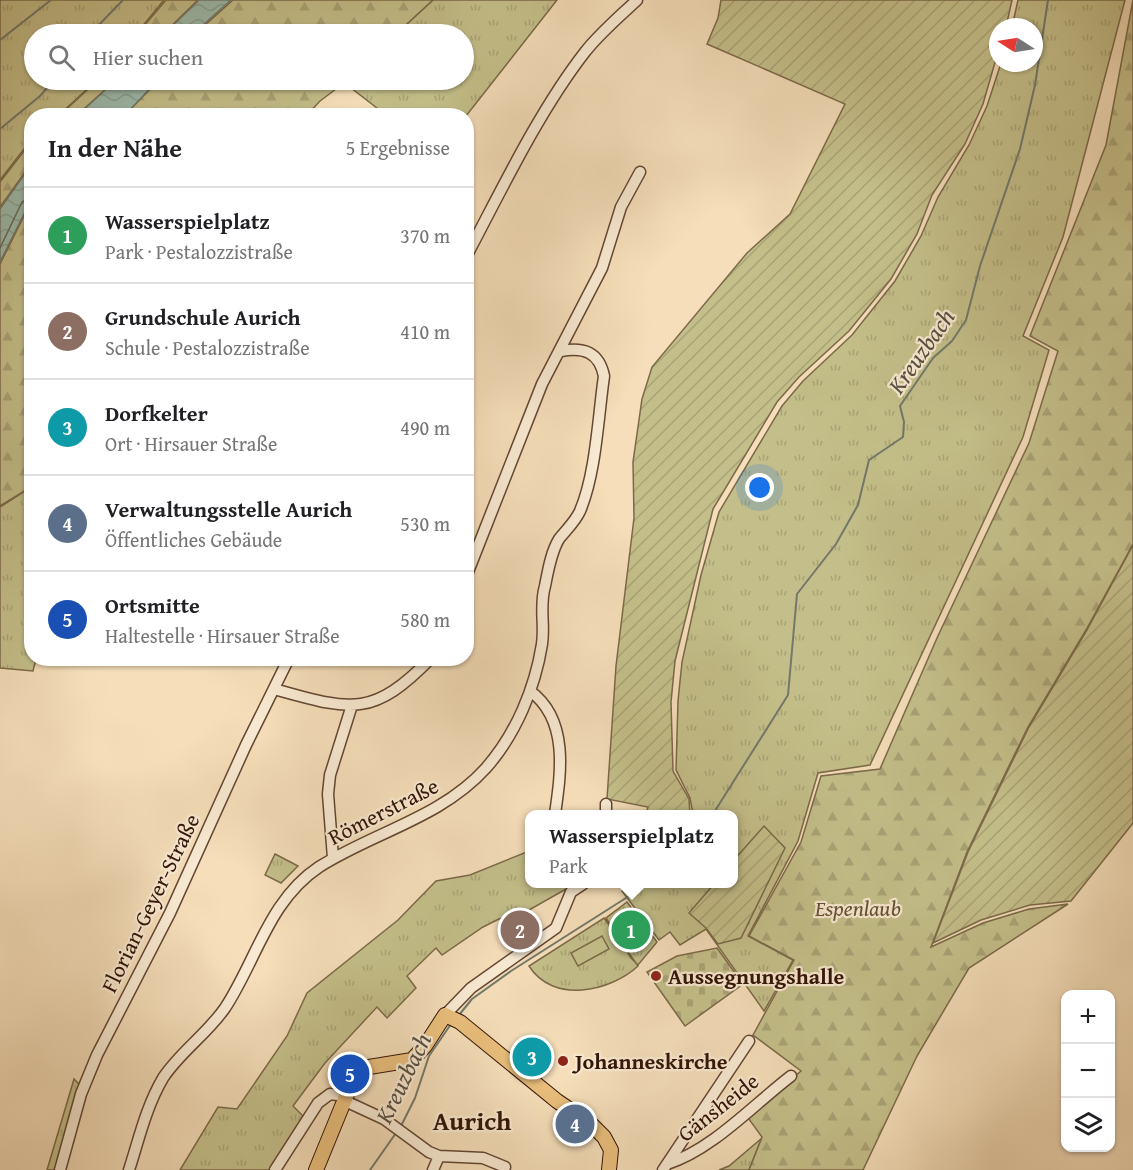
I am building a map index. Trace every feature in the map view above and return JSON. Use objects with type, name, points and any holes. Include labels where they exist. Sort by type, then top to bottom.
[{"type":"main road","points":[[316,1170],[354,1077],[365,1069],[412,1060],[451,1018],[557,1101],[582,1116],[604,1137],[611,1150],[609,1170]]},
{"type":"street","points":[[474,242],[571,71],[595,40],[637,0]]},
{"type":"street","points":[[474,557],[542,384],[602,268],[621,207],[640,172]]},
{"type":"street","name":"Römerstraße","points":[[129,1170],[148,1110],[164,1077],[224,1010],[267,926],[284,901],[302,882],[333,858],[404,825],[452,798],[487,767],[521,714],[530,691],[542,643],[540,607],[544,589],[558,540],[580,511],[590,472],[604,376],[599,360],[594,354],[578,349],[561,351]]},
{"type":"street","name":"Florian-Geyer-Straße","points":[[60,1170],[91,1070],[170,913],[285,666]]},
{"type":"street","points":[[274,689],[332,704],[352,705],[384,699],[399,690],[423,666]]},
{"type":"street","points":[[530,691],[550,711],[557,731],[559,785],[556,810]]},
{"type":"street","points":[[333,858],[328,794],[330,775],[352,705]]},
{"type":"street","points":[[451,1018],[471,988],[556,928],[571,892],[578,888]]},
{"type":"street","points":[[665,1167],[749,1041]]},
{"type":"street","name":"Gänsheide","points":[[665,1167],[686,1158],[711,1141],[791,1076]]},
{"type":"street","points":[[275,1170],[318,1103],[330,1094],[344,1098],[398,1129],[429,1152],[439,1156],[471,1156],[505,1167]]},
{"type":"street","points":[[433,1170],[439,1156]]},
{"type":"green space","points":[[0,0],[164,0],[144,24],[24,24],[24,90],[86,90],[67,108],[24,108],[24,149],[0,180]]},
{"type":"green space","points":[[166,0],[198,0],[173,24],[146,24]]},
{"type":"green space","points":[[233,0],[433,0],[407,24],[206,24]]},
{"type":"green space","points":[[433,0],[557,0],[472,108],[377,108],[354,90],[474,90],[474,24],[407,24]]},
{"type":"green space","points":[[721,0],[1012,0],[1008,18],[989,18],[989,72],[992,72],[983,104],[965,144],[932,195],[917,234],[891,279],[849,331],[799,377],[777,402],[713,509],[675,661],[671,702],[673,771],[689,799],[690,810],[647,810],[648,807],[607,799],[616,666],[634,518],[633,462],[642,399],[652,367],[747,253],[790,214],[845,104],[707,44],[718,18]]},
{"type":"green space","points":[[1018,0],[1125,0],[1063,237],[1023,336],[1049,350],[1023,437],[870,765],[818,773],[798,841],[748,936],[793,960],[764,1011],[706,929],[680,945],[670,932],[659,940],[622,891],[625,888],[738,888],[738,810],[692,810],[690,798],[676,770],[678,701],[682,662],[701,575],[719,512],[782,406],[803,381],[852,335],[895,281],[921,236],[938,197],[969,145],[987,106],[998,72],[1043,72],[1043,18],[1014,18]]},
{"type":"green space","name":"Espenlaub","points":[[1133,0],[1133,544],[1086,630],[1028,727],[967,852],[931,947],[983,923],[1029,909],[1068,904],[969,968],[917,1056],[863,1170],[749,1170],[762,1137],[746,1115],[801,1071],[753,1035],[794,960],[749,936],[801,842],[821,776],[880,769],[937,638],[1029,443],[1058,351],[1030,336],[1106,145]]},
{"type":"green space","points":[[87,90],[105,90],[85,108],[68,108]]},
{"type":"green space","points":[[149,90],[335,90],[314,108],[132,108]]},
{"type":"green space","points":[[24,151],[24,174],[0,207],[0,182]]},
{"type":"green space","points":[[24,216],[24,491],[0,506],[0,264]]},
{"type":"green space","points":[[24,492],[24,666],[34,666],[33,671],[0,668],[0,507]]},
{"type":"green space","points":[[1133,545],[1133,823],[1071,901],[1030,905],[981,920],[933,943],[968,852],[1029,727],[1087,630]]},
{"type":"green space","points":[[764,826],[785,848],[741,938],[718,944],[706,928],[689,913],[711,888],[738,888],[738,855]]},
{"type":"green space","points":[[525,853],[525,888],[568,888],[522,914],[499,919],[483,927],[442,955],[436,948],[407,976],[416,988],[387,1018],[377,1007],[325,1063],[293,1106],[305,1118],[271,1170],[180,1170],[218,1107],[237,1109],[287,1036],[307,993],[398,920],[436,881],[470,875]]},
{"type":"green space","points":[[275,854],[298,866],[281,883],[265,875]]},
{"type":"green space","points":[[627,902],[657,942],[638,965],[631,958],[606,918]]},
{"type":"green space","points":[[604,918],[638,966],[626,975],[598,987],[567,990],[552,986],[539,978],[529,966]]},
{"type":"green space","points":[[602,936],[609,949],[578,966],[571,953]]},
{"type":"green space","points":[[717,948],[743,984],[685,1026],[647,972],[677,956]]},
{"type":"green space","points":[[74,1079],[80,1085],[55,1170],[47,1170]]},
{"type":"green space","points":[[762,1138],[749,1170],[719,1170],[729,1166]]},
{"type":"water","points":[[199,0],[231,0],[204,24],[174,24]]},
{"type":"water","points":[[105,90],[149,90],[132,108],[86,108]]},
{"type":"water","points":[[24,175],[24,214],[0,262],[0,209]]},
{"type":"waterway","points":[[0,40],[51,0]]},
{"type":"waterway","points":[[100,24],[123,0]]},
{"type":"waterway","name":"Kreuzbach","points":[[716,810],[788,695],[797,594],[836,544],[858,505],[869,460],[903,437],[904,422],[900,406],[933,358],[952,341],[966,320],[980,266],[1020,149],[1035,85],[1048,0]]},
{"type":"waterway","points":[[25,108],[45,90]]},
{"type":"waterway","points":[[0,129],[24,109]]},
{"type":"waterway","name":"Kreuzbach","points":[[459,1015],[472,999],[511,971],[642,888]]},
{"type":"waterway","name":"Kreuzbach","points":[[401,1126],[415,1098],[429,1056],[451,1024]]},
{"type":"waterway","name":"Kreuzbach","points":[[370,1170],[396,1133]]},
{"type":"place","name":"Grundschule Aurich","points":[[520,930]]},
{"type":"place","name":"Wasserspielplatz","points":[[631,930]]},
{"type":"place","name":"Aussegnungshalle","points":[[656,976]]},
{"type":"place","name":"Dorfkelter","points":[[532,1057]]},
{"type":"place","name":"Johanneskirche","points":[[563,1061]]},
{"type":"place","name":"Ortsmitte","points":[[350,1074]]},
{"type":"place","name":"Verwaltungsstelle Aurich","points":[[575,1124]]},
{"type":"district","name":"Aurich","points":[[472,1120]]}]
